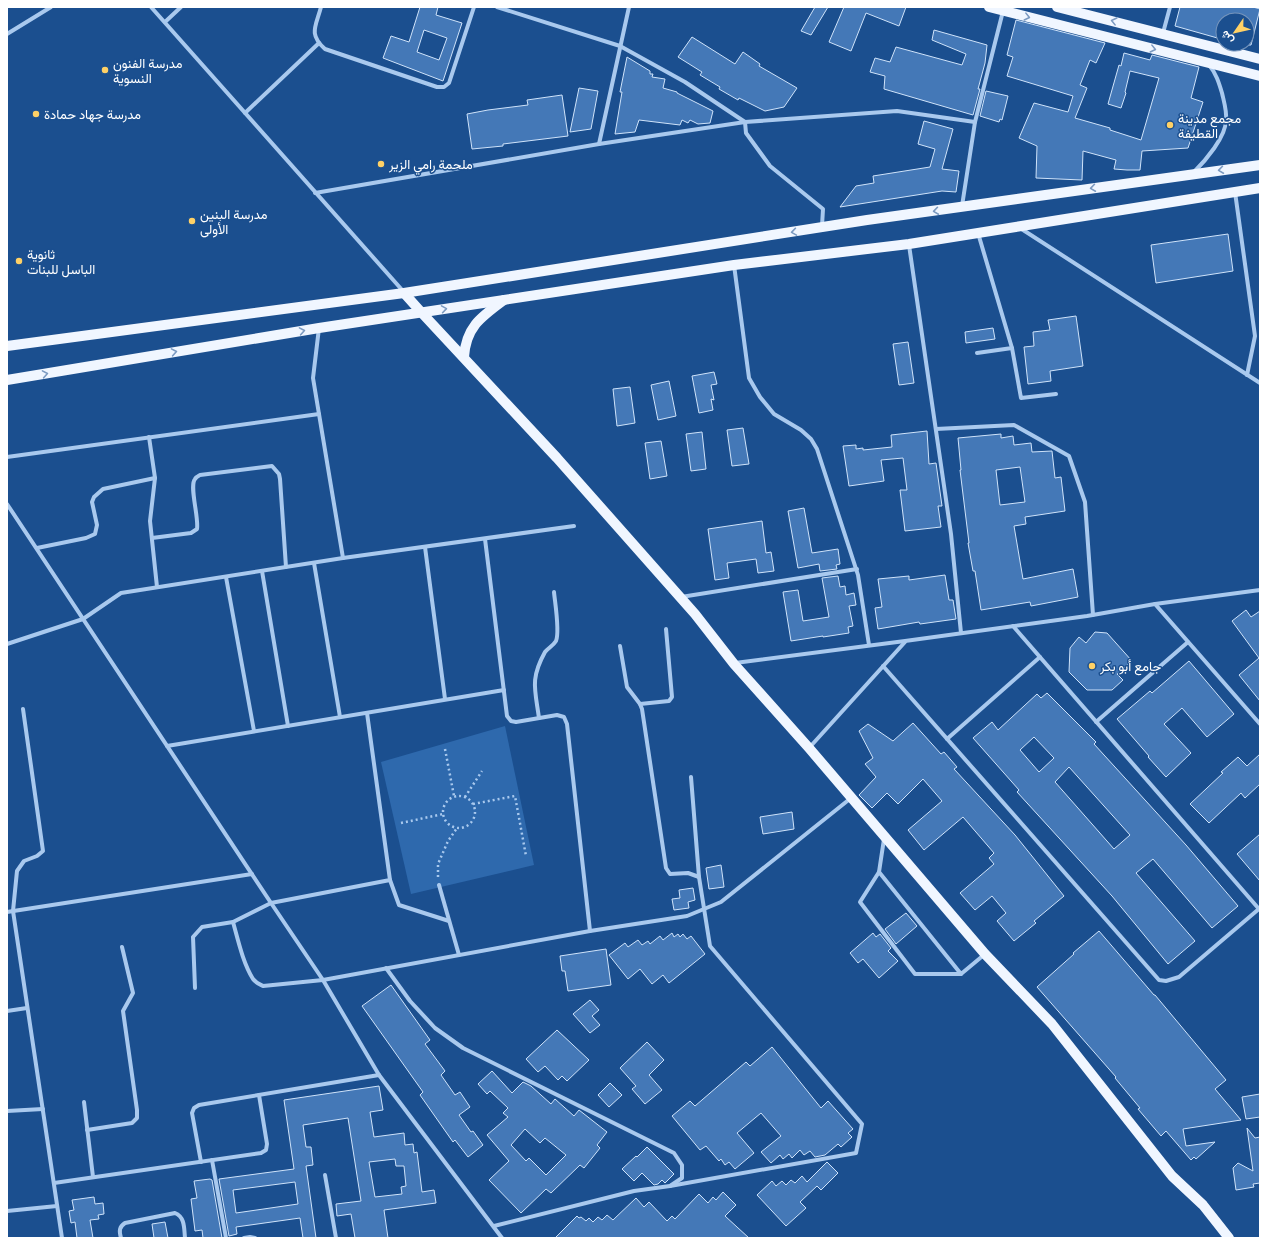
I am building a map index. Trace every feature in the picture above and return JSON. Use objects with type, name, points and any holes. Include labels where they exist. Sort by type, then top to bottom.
[{"type":"main road","points":[[989,7],[1260,76]]},
{"type":"main road","points":[[1057,7],[1260,59]]},
{"type":"main road","points":[[7,346],[404,293],[822,227],[1260,165]]},
{"type":"main road","points":[[7,380],[319,328],[505,299],[734,265],[909,244],[1260,188]]},
{"type":"main road","points":[[404,293],[557,458],[680,597],[734,664],[809,748],[985,954],[1052,1024],[1172,1176],[1203,1205],[1229,1238]]},
{"type":"main road","points":[[464,357],[464,346],[473,325],[505,299]]},
{"type":"street","points":[[7,34],[51,7]]},
{"type":"street","points":[[151,7],[404,293]]},
{"type":"street","points":[[165,22],[180,7]]},
{"type":"street","points":[[321,7],[314,33],[319,43],[325,49],[437,87],[444,87],[449,83],[474,7]]},
{"type":"street","points":[[497,7],[620,46],[685,82],[745,122]]},
{"type":"street","points":[[599,144],[629,7]]},
{"type":"street","points":[[1163,34],[1170,7]]},
{"type":"street","points":[[962,207],[975,122],[1003,11]]},
{"type":"street","points":[[245,113],[319,43]]},
{"type":"street","points":[[1192,174],[1206,159],[1222,135],[1226,121],[1220,86],[1215,71],[1207,62]]},
{"type":"street","points":[[315,193],[599,144],[745,122],[898,111],[975,122]]},
{"type":"street","points":[[745,122],[746,133],[770,166],[823,209],[822,227]]},
{"type":"street","points":[[1234,191],[1255,336],[1247,375]]},
{"type":"street","points":[[1019,227],[1260,383]]},
{"type":"street","points":[[978,232],[1012,348],[1021,398],[1056,394]]},
{"type":"street","points":[[909,244],[951,534],[961,633]]},
{"type":"street","points":[[734,265],[749,378],[760,397],[774,414],[801,430],[817,449],[857,569],[869,645]]},
{"type":"street","points":[[319,328],[313,378],[343,558]]},
{"type":"street","points":[[977,353],[1012,348]]},
{"type":"street","points":[[7,457],[319,414]]},
{"type":"street","points":[[936,429],[1014,425],[1069,456],[1085,502],[1093,614]]},
{"type":"street","points":[[149,438],[155,478],[150,521],[157,588]]},
{"type":"street","points":[[152,538],[191,533],[197,529],[198,522],[192,486],[194,479],[200,475],[272,466],[280,479],[286,567]]},
{"type":"street","points":[[37,548],[86,538],[95,534],[97,525],[92,502],[94,497],[103,489],[155,478]]},
{"type":"street","points":[[7,504],[323,980],[380,1075],[502,1238]]},
{"type":"street","points":[[7,644],[83,619],[121,593],[343,558],[574,526]]},
{"type":"street","points":[[485,539],[507,716],[511,721],[516,722],[557,715],[564,717],[567,724],[590,931]]},
{"type":"street","points":[[425,547],[445,700]]},
{"type":"street","points":[[314,563],[340,717]]},
{"type":"street","points":[[680,597],[857,569]]},
{"type":"street","points":[[262,571],[288,726]]},
{"type":"street","points":[[226,577],[254,731]]},
{"type":"street","points":[[734,664],[1013,626],[1155,604],[1260,590]]},
{"type":"street","points":[[539,718],[534,686],[535,675],[537,666],[546,650],[555,642],[558,634],[554,592]]},
{"type":"street","points":[[1155,604],[1260,724]]},
{"type":"street","points":[[883,666],[1159,980],[1166,981],[1179,977],[1260,908],[1013,626]]},
{"type":"street","points":[[640,704],[669,701],[672,697],[666,629]]},
{"type":"street","points":[[809,748],[905,641]]},
{"type":"street","points":[[1096,722],[1188,642]]},
{"type":"street","points":[[620,646],[627,687],[640,704],[666,868],[670,874],[688,873],[699,877]]},
{"type":"street","points":[[947,739],[1040,657]]},
{"type":"street","points":[[167,746],[504,690]]},
{"type":"street","points":[[23,710],[43,851],[37,856],[24,861],[17,871],[13,911],[62,1238]]},
{"type":"street","points":[[366,713],[390,880],[399,905],[449,921]]},
{"type":"street","points":[[494,1226],[634,1191],[856,1153],[862,1124],[710,946],[699,877],[691,777]]},
{"type":"street","points":[[234,922],[241,951],[253,980],[257,984],[263,986],[323,980],[590,931],[687,916],[721,902],[851,798]]},
{"type":"street","points":[[885,837],[879,872],[860,902],[914,974],[961,974],[985,954]]},
{"type":"street","points":[[879,872],[961,974]]},
{"type":"street","points":[[7,912],[252,874]]},
{"type":"street","points":[[195,988],[193,937],[202,927],[234,922],[271,903],[390,880]]},
{"type":"street","points":[[439,885],[458,955]]},
{"type":"street","points":[[87,1130],[132,1123],[137,1118],[123,1011],[132,993],[122,947]]},
{"type":"street","points":[[386,968],[410,1001],[435,1028],[463,1048],[674,1153],[682,1165],[682,1178],[670,1186]]},
{"type":"street","points":[[7,1011],[28,1008]]},
{"type":"street","points":[[201,1162],[192,1113],[194,1108],[199,1105],[380,1075]]},
{"type":"street","points":[[54,1183],[261,1153],[266,1150],[267,1144],[260,1095]]},
{"type":"street","points":[[84,1102],[93,1177]]},
{"type":"street","points":[[7,1111],[43,1109]]},
{"type":"street","points":[[212,1160],[226,1238]]},
{"type":"street","points":[[325,1175],[336,1238]]},
{"type":"street","points":[[7,1211],[57,1206]]},
{"type":"street","points":[[121,1238],[119,1232],[120,1226],[125,1223],[175,1213],[183,1219],[185,1238]]},
{"type":"street","points":[[244,1238],[255,1238]]},
{"type":"path","points":[[445,749],[454,796]]},
{"type":"path","points":[[465,797],[482,771]]},
{"type":"path","points":[[454,796],[465,797],[473,804],[475,814],[471,823],[466,826],[456,828],[448,823],[443,814],[445,803],[454,796]]},
{"type":"path","points":[[473,804],[515,796],[526,856]]},
{"type":"path","points":[[401,823],[443,814]]},
{"type":"path","points":[[439,885],[438,864],[448,841],[456,828]]},
{"type":"shaded area","points":[[505,726],[534,865],[411,894],[381,762]]},
{"type":"building","points":[[420,7],[438,7],[436,15],[462,23],[443,81],[383,58],[391,36],[409,42]],"holes":[[[424,30],[447,38],[439,60],[417,52]]]},
{"type":"building","points":[[815,7],[828,7],[811,35],[801,31]]},
{"type":"building","points":[[844,7],[906,7],[899,26],[866,13],[851,51],[829,42]]},
{"type":"building","points":[[1180,7],[1253,7],[1260,9],[1255,29],[1255,12],[1215,12],[1215,37],[1175,26]]},
{"type":"building","points":[[1016,20],[1105,43],[1096,63],[1090,60],[1080,85],[1087,88],[1075,118],[1110,128],[1110,130],[1141,140],[1159,78],[1130,71],[1126,93],[1121,108],[1108,104],[1124,53],[1150,60],[1152,55],[1199,67],[1191,98],[1203,102],[1188,148],[1142,151],[1140,170],[1114,169],[1116,160],[1083,151],[1082,180],[1036,178],[1037,146],[1019,138],[1034,103],[1068,112],[1073,96],[1007,76],[1013,57],[1007,55]]},
{"type":"building","points":[[934,30],[987,45],[985,63],[978,89],[980,89],[973,115],[884,89],[885,76],[870,72],[875,58],[890,62],[896,47],[962,65],[966,54],[932,40]]},
{"type":"building","points":[[692,37],[735,64],[743,52],[760,64],[759,66],[797,88],[784,107],[765,111],[739,98],[738,100],[719,89],[720,87],[700,75],[702,72],[678,57]]},
{"type":"building","points":[[627,57],[650,71],[650,74],[653,74],[652,77],[665,79],[663,88],[677,92],[713,111],[710,123],[698,124],[690,120],[688,123],[682,120],[680,125],[639,120],[635,132],[615,134],[622,92],[620,92]]},
{"type":"building","points":[[579,88],[598,91],[591,129],[570,132]]},
{"type":"building","points":[[986,91],[1008,96],[1002,120],[1000,119],[999,122],[980,116]]},
{"type":"building","points":[[562,95],[568,136],[472,149],[467,114],[528,105],[527,100]]},
{"type":"building","points":[[924,121],[953,129],[942,169],[959,171],[956,192],[942,191],[840,207],[856,186],[874,183],[873,176],[930,167],[935,149],[918,144]]},
{"type":"building","points":[[1228,234],[1233,271],[1156,283],[1151,245]]},
{"type":"building","points":[[1076,316],[1083,366],[1050,371],[1051,381],[1028,384],[1024,347],[1034,346],[1033,332],[1050,330],[1048,320]]},
{"type":"building","points":[[993,328],[995,339],[966,343],[965,332]]},
{"type":"building","points":[[908,342],[914,383],[899,385],[893,344]]},
{"type":"building","points":[[714,372],[717,384],[711,385],[714,400],[711,399],[713,410],[699,413],[692,376]]},
{"type":"building","points":[[669,381],[676,416],[658,420],[651,385]]},
{"type":"building","points":[[630,387],[635,423],[617,426],[613,389]]},
{"type":"building","points":[[743,428],[749,464],[732,466],[727,430]]},
{"type":"building","points":[[927,431],[929,464],[936,463],[942,506],[938,506],[941,527],[905,531],[900,490],[907,490],[903,458],[881,460],[884,481],[849,486],[843,446],[856,445],[856,449],[863,448],[863,450],[892,447],[891,435]]},
{"type":"building","points":[[702,432],[706,469],[691,471],[686,434]]},
{"type":"building","points":[[1001,434],[1001,438],[1013,436],[1014,445],[1031,443],[1032,452],[1052,451],[1055,478],[1061,477],[1065,511],[1025,517],[1026,524],[1014,526],[1023,579],[1073,569],[1078,597],[1031,606],[1030,602],[981,610],[975,571],[973,571],[968,543],[958,438]],"holes":[[[1020,467],[1025,502],[1000,505],[996,470]]]},
{"type":"building","points":[[661,441],[667,476],[650,479],[645,443]]},
{"type":"building","points":[[804,508],[812,553],[838,549],[840,564],[836,565],[837,569],[820,571],[819,564],[798,568],[788,511]]},
{"type":"building","points":[[762,521],[766,553],[771,552],[774,571],[758,573],[756,559],[727,563],[729,578],[715,580],[708,529]]},
{"type":"building","points":[[945,575],[949,600],[953,600],[956,619],[920,624],[919,622],[878,629],[875,608],[882,607],[878,579],[909,576],[909,580]]},
{"type":"building","points":[[838,576],[840,587],[845,586],[846,595],[854,593],[856,605],[849,606],[853,626],[848,627],[849,633],[791,641],[783,592],[798,590],[803,621],[829,617],[822,578]]},
{"type":"building","points":[[1246,610],[1251,617],[1260,611],[1260,701],[1239,675],[1259,658],[1232,621]]},
{"type":"building","points":[[1095,632],[1107,633],[1132,661],[1117,674],[1123,680],[1112,690],[1087,690],[1069,672],[1070,648],[1079,637],[1086,643]]},
{"type":"building","points":[[1189,661],[1234,714],[1207,737],[1182,708],[1164,724],[1191,753],[1166,777],[1117,719],[1150,691],[1152,693]]},
{"type":"building","points":[[1047,693],[1096,742],[1094,744],[1186,845],[1238,906],[1212,928],[1153,859],[1136,873],[1195,941],[1168,964],[1112,896],[1017,792],[1019,790],[973,738],[992,722],[998,730],[1037,694],[1041,698]],"holes":[[[1034,737],[1054,758],[1039,772],[1020,750]],[[1069,767],[1130,835],[1114,849],[1055,782]]]},
{"type":"building","points":[[913,723],[941,754],[944,752],[957,767],[954,769],[1015,835],[1064,896],[1034,921],[1036,923],[1014,941],[997,921],[1006,913],[992,896],[975,910],[960,893],[994,864],[989,858],[994,853],[963,817],[924,850],[908,830],[942,801],[923,779],[898,804],[887,793],[872,808],[859,795],[876,777],[865,764],[873,758],[859,731],[868,724],[893,741]]},
{"type":"building","points":[[1260,754],[1260,784],[1245,798],[1241,793],[1209,823],[1190,804],[1238,757],[1247,766]]},
{"type":"building","points":[[792,812],[794,829],[763,834],[760,817]]},
{"type":"building","points":[[1260,834],[1260,881],[1237,854]]},
{"type":"building","points":[[721,865],[724,887],[709,889],[706,868]]},
{"type":"building","points":[[693,888],[695,900],[688,902],[689,908],[674,910],[672,899],[680,898],[679,890]]},
{"type":"building","points":[[906,913],[917,926],[896,944],[885,929]]},
{"type":"building","points":[[1099,931],[1226,1080],[1215,1089],[1241,1120],[1183,1129],[1186,1146],[1215,1142],[1196,1159],[1194,1157],[1191,1160],[1166,1131],[1161,1136],[1138,1109],[1140,1108],[1115,1078],[1116,1077],[1037,987]]},
{"type":"building","points":[[672,933],[674,937],[678,934],[680,937],[683,934],[687,939],[691,936],[705,954],[669,983],[663,975],[652,984],[640,969],[628,979],[609,955],[625,943],[628,947],[638,940],[642,945],[648,941],[650,944],[660,936],[663,940]]},
{"type":"building","points":[[873,933],[876,937],[880,934],[891,948],[888,951],[898,961],[879,978],[863,959],[858,963],[850,953]]},
{"type":"building","points":[[606,949],[611,985],[568,991],[565,971],[562,971],[560,956]]},
{"type":"building","points":[[391,985],[430,1040],[425,1044],[445,1071],[441,1075],[455,1095],[460,1092],[470,1107],[459,1115],[471,1132],[473,1131],[483,1145],[468,1157],[455,1140],[453,1142],[420,1095],[423,1092],[362,1006]]},
{"type":"building","points":[[590,1000],[599,1010],[592,1016],[600,1025],[590,1033],[573,1014]]},
{"type":"building","points":[[557,1030],[589,1060],[567,1081],[562,1076],[558,1080],[545,1066],[538,1072],[526,1059]]},
{"type":"building","points":[[647,1042],[664,1060],[649,1075],[662,1090],[645,1104],[632,1089],[636,1086],[620,1068]]},
{"type":"building","points":[[772,1047],[821,1108],[828,1101],[853,1129],[848,1133],[852,1137],[841,1147],[838,1144],[825,1155],[815,1157],[810,1151],[804,1155],[800,1150],[792,1158],[789,1154],[783,1159],[780,1155],[771,1163],[761,1152],[781,1136],[761,1113],[737,1133],[754,1153],[735,1169],[729,1162],[725,1165],[721,1159],[719,1161],[706,1146],[700,1150],[672,1116],[690,1101],[695,1106],[746,1062],[750,1066]]},
{"type":"building","points":[[492,1071],[512,1093],[523,1082],[531,1086],[551,1104],[555,1099],[574,1116],[579,1110],[607,1132],[597,1145],[600,1148],[584,1168],[580,1165],[551,1193],[546,1189],[521,1213],[489,1180],[509,1161],[487,1135],[508,1117],[503,1113],[508,1108],[490,1091],[487,1094],[478,1084]],"holes":[[[525,1129],[540,1143],[545,1138],[566,1155],[546,1175],[529,1158],[526,1161],[511,1145]]]},
{"type":"building","points":[[610,1083],[622,1095],[609,1107],[598,1095]]},
{"type":"building","points":[[379,1086],[383,1110],[370,1112],[374,1137],[404,1133],[405,1145],[413,1144],[414,1153],[417,1152],[422,1192],[434,1190],[436,1203],[384,1210],[388,1238],[355,1238],[351,1214],[337,1216],[336,1204],[361,1201],[348,1118],[303,1125],[306,1147],[311,1147],[313,1165],[306,1166],[316,1238],[303,1238],[300,1218],[236,1227],[237,1234],[229,1236],[219,1179],[294,1169],[284,1100]],"holes":[[[395,1159],[396,1166],[404,1166],[406,1186],[401,1187],[402,1194],[375,1197],[369,1162]],[[295,1182],[298,1204],[236,1213],[233,1190]]]},
{"type":"building","points":[[1260,1094],[1260,1117],[1246,1119],[1242,1097]]},
{"type":"building","points":[[1247,1128],[1255,1138],[1260,1137],[1260,1183],[1253,1184],[1254,1187],[1236,1190],[1233,1168],[1238,1163],[1253,1171]]},
{"type":"building","points":[[647,1147],[674,1174],[665,1183],[662,1180],[658,1184],[654,1185],[642,1173],[634,1181],[622,1169]]},
{"type":"building","points":[[827,1162],[838,1173],[821,1190],[817,1186],[800,1202],[806,1208],[786,1226],[757,1195],[772,1181],[776,1186],[782,1181],[786,1185],[791,1180],[795,1183],[802,1176],[807,1182]]},
{"type":"building","points":[[212,1180],[222,1238],[203,1238],[202,1230],[195,1231],[191,1199],[197,1198],[194,1181]]},
{"type":"building","points":[[723,1192],[736,1205],[725,1216],[749,1238],[555,1238],[577,1216],[586,1221],[589,1218],[593,1222],[598,1217],[602,1220],[607,1215],[613,1220],[636,1198],[644,1207],[649,1202],[667,1221],[672,1216],[675,1219],[699,1194],[708,1203],[713,1197],[716,1200]]},
{"type":"building","points":[[94,1197],[95,1204],[103,1203],[104,1214],[98,1215],[99,1219],[90,1220],[93,1238],[77,1238],[75,1222],[71,1223],[69,1211],[74,1210],[72,1200]]},
{"type":"building","points":[[165,1222],[168,1238],[154,1238],[152,1224]]},
{"type":"place","name":"مدرسة الفنون النسوية","points":[[105,70]]},
{"type":"place","name":"مدرسة جهاد حمادة","points":[[36,114]]},
{"type":"place","name":"مجمع مدينة القطيفة","points":[[1170,125]]},
{"type":"place","name":"ملحمة رامي الزير","points":[[381,164]]},
{"type":"place","name":"مدرسة البنين الأولى","points":[[192,221]]},
{"type":"place","name":"ثانوية الباسل للبنات","points":[[19,261]]},
{"type":"place","name":"جامع أبو بكر","points":[[1092,666]]}]
